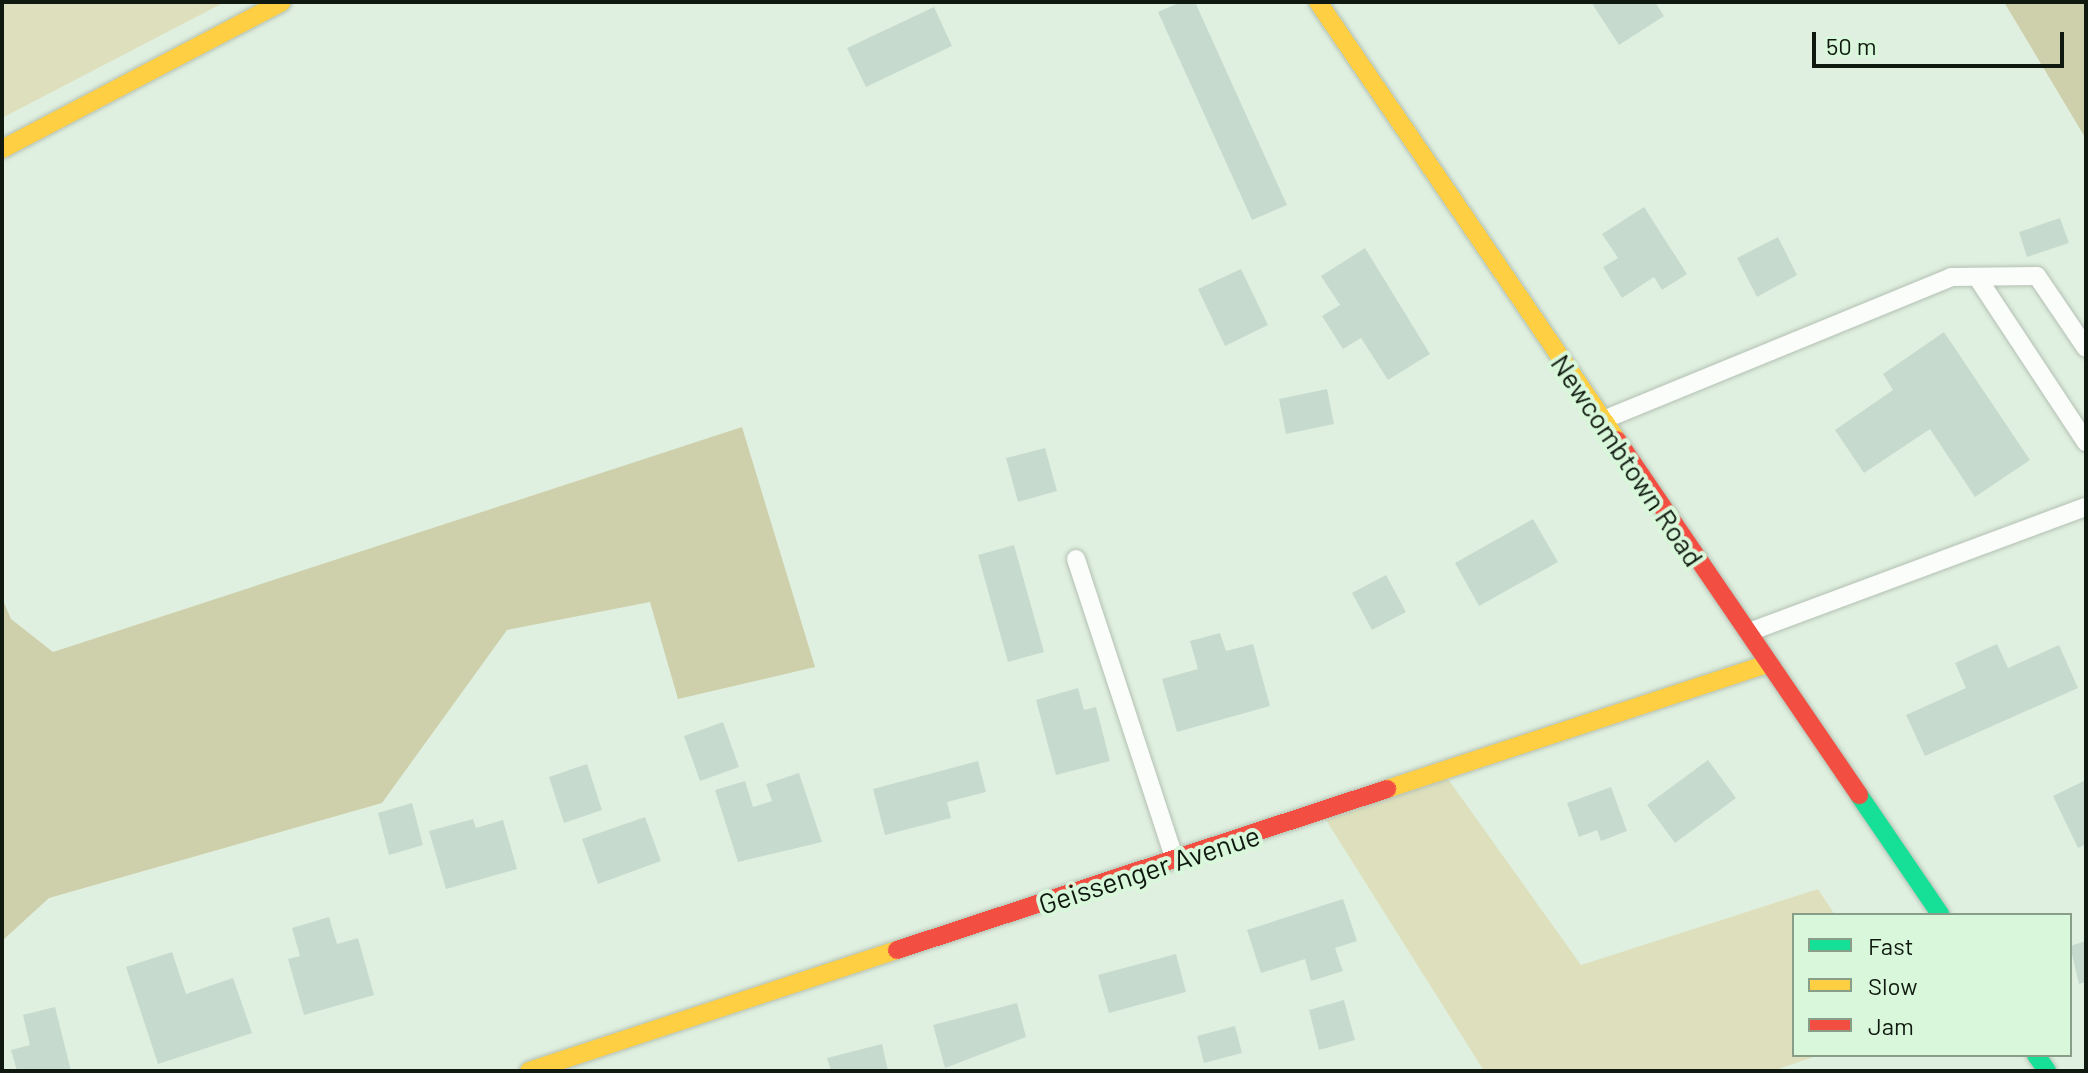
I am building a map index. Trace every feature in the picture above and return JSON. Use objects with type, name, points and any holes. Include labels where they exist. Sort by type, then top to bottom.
[{"type":"main road","points":[[2,149],[282,2]]},
{"type":"main road","name":"Newcombtown Road","points":[[1318,2],[1940,913]]},
{"type":"main road","points":[[2,167],[206,43]]},
{"type":"main road","name":"Geissenger Avenue","points":[[529,1071],[1768,664]]},
{"type":"lane","points":[[1601,421],[1951,277],[2037,276],[2086,348]]},
{"type":"lane","points":[[1977,277],[2086,442]]},
{"type":"lane","points":[[1746,633],[2086,507]]},
{"type":"lane","points":[[1076,559],[1175,860]]},
{"type":"green space","points":[[2,2],[225,2],[2,118]]},
{"type":"green space","points":[[2004,2],[2086,2],[2086,139]]},
{"type":"green space","points":[[742,427],[815,667],[678,699],[650,602],[507,630],[382,803],[49,898],[2,941],[2,598],[11,619],[53,652]]},
{"type":"green space","points":[[1443,772],[1581,965],[1818,889],[1834,913],[1792,913],[1792,1057],[1813,1057],[1773,1071],[1484,1071],[1321,812]]},
{"type":"building","points":[[1181,2],[1195,2],[1287,205],[1252,220],[1158,12]]},
{"type":"building","points":[[1591,2],[1655,2],[1664,16],[1619,45]]},
{"type":"building","points":[[934,7],[952,46],[866,87],[847,48]]},
{"type":"building","points":[[1644,207],[1687,274],[1662,290],[1654,277],[1622,298],[1603,267],[1618,258],[1602,234]]},
{"type":"building","points":[[2060,218],[2069,243],[2027,257],[2019,232]]},
{"type":"building","points":[[1778,237],[1797,275],[1757,297],[1737,258]]},
{"type":"building","points":[[1365,248],[1430,354],[1388,380],[1361,338],[1343,349],[1322,316],[1340,305],[1321,276]]},
{"type":"building","points":[[1241,269],[1268,325],[1225,346],[1198,289]]},
{"type":"building","points":[[1944,332],[2030,460],[1975,497],[1930,429],[1864,473],[1835,430],[1893,390],[1883,374]]},
{"type":"building","points":[[1327,389],[1334,424],[1286,434],[1279,399]]},
{"type":"building","points":[[1045,448],[1057,491],[1018,502],[1006,458]]},
{"type":"building","points":[[1533,519],[1558,562],[1479,606],[1455,563]]},
{"type":"building","points":[[1014,545],[1044,652],[1008,662],[978,555]]},
{"type":"building","points":[[1386,575],[1406,612],[1372,630],[1352,593]]},
{"type":"building","points":[[1220,633],[1226,651],[1253,644],[1270,706],[1177,732],[1162,679],[1198,669],[1190,641]]},
{"type":"building","points":[[1997,644],[2008,668],[2059,645],[2078,688],[1925,756],[1906,715],[1966,688],[1955,663]]},
{"type":"building","points":[[1078,688],[1084,710],[1096,707],[1110,761],[1056,775],[1036,700]]},
{"type":"building","points":[[723,722],[739,767],[700,781],[684,736]]},
{"type":"building","points":[[1708,760],[1736,798],[1675,843],[1647,805]]},
{"type":"building","points":[[978,761],[986,792],[947,802],[951,818],[885,835],[873,789]]},
{"type":"building","points":[[587,764],[602,810],[564,823],[549,777]]},
{"type":"building","points":[[799,773],[822,842],[738,862],[715,790],[745,781],[753,807],[772,801],[766,784]]},
{"type":"building","points":[[2086,780],[2086,844],[2078,848],[2053,796]]},
{"type":"building","points":[[1611,787],[1627,831],[1601,841],[1597,830],[1579,837],[1567,803]]},
{"type":"building","points":[[412,803],[423,845],[389,855],[378,813]]},
{"type":"building","points":[[645,817],[661,861],[598,884],[582,839]]},
{"type":"building","points":[[473,819],[476,828],[503,820],[517,869],[446,889],[429,831]]},
{"type":"building","points":[[1343,899],[1357,941],[1335,948],[1343,971],[1311,981],[1305,959],[1261,973],[1247,930]]},
{"type":"building","points":[[329,917],[337,944],[358,938],[374,995],[304,1015],[288,959],[300,956],[292,928]]},
{"type":"building","points":[[2086,941],[2086,982],[2079,984],[2072,954],[2072,945]]},
{"type":"building","points":[[172,952],[186,994],[233,978],[252,1033],[158,1064],[126,967]]},
{"type":"building","points":[[1176,954],[1186,992],[1109,1013],[1098,975]]},
{"type":"building","points":[[1344,1000],[1355,1040],[1319,1050],[1309,1010]]},
{"type":"building","points":[[1017,1003],[1026,1037],[945,1068],[933,1025]]},
{"type":"building","points":[[55,1007],[71,1071],[17,1071],[11,1050],[30,1045],[23,1015]]},
{"type":"building","points":[[1235,1026],[1242,1053],[1204,1063],[1197,1036]]},
{"type":"building","points":[[882,1044],[888,1071],[831,1071],[827,1058]]},
{"type":"traffic: fast","points":[[1859,795],[1940,913]]},
{"type":"traffic: fast","points":[[2037,1057],[2047,1071]]},
{"type":"traffic: slow","points":[[2,149],[282,2]]},
{"type":"traffic: slow","points":[[1318,2],[1617,440]]},
{"type":"traffic: slow","points":[[1387,789],[1768,664]]},
{"type":"traffic: slow","points":[[529,1071],[897,950]]},
{"type":"traffic: jam","points":[[1617,440],[1859,795]]},
{"type":"traffic: jam","points":[[897,950],[1387,789]]}]
